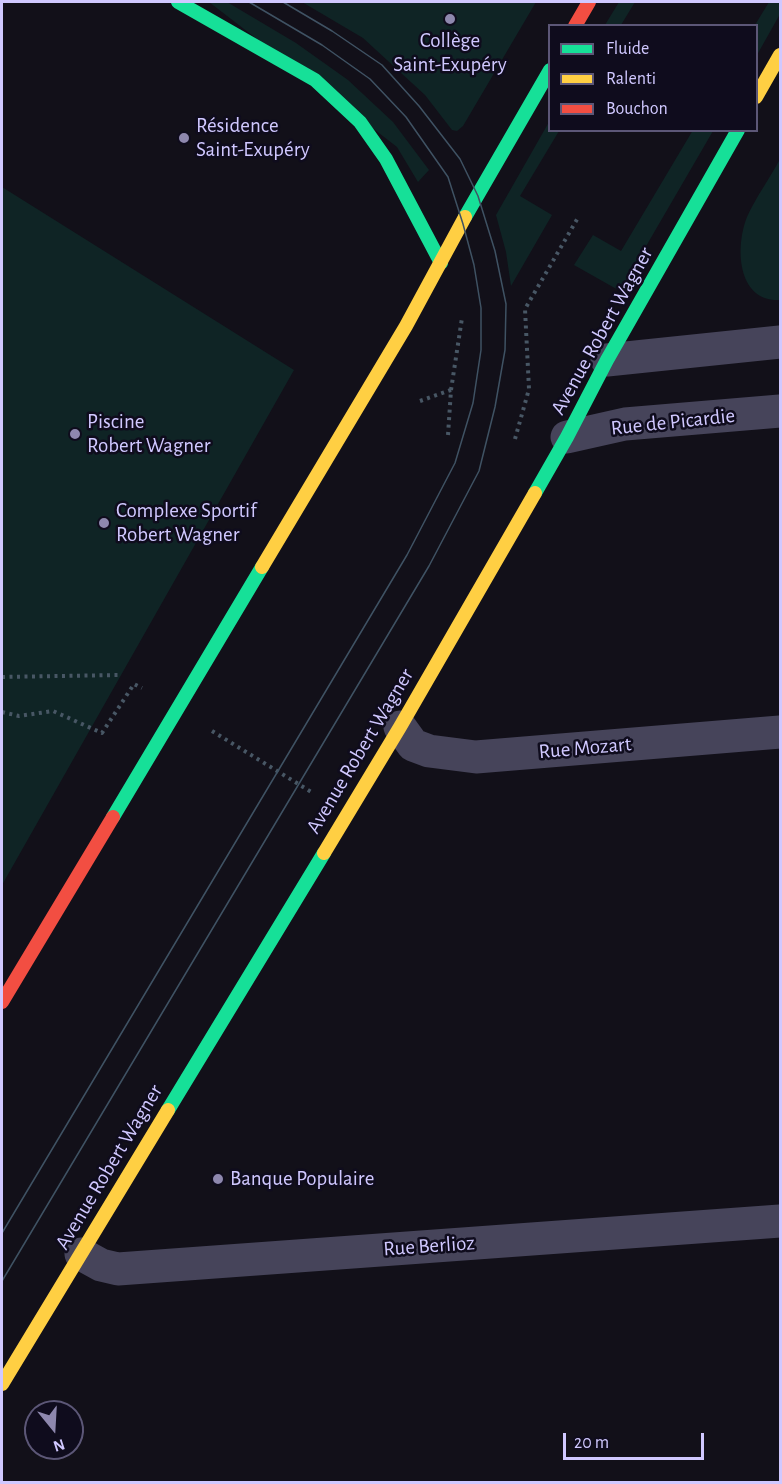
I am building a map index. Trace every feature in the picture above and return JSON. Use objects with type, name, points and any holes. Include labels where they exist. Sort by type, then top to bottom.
[{"type":"main road","points":[[178,2],[315,80],[360,122],[386,159],[441,263]]},
{"type":"main road","points":[[576,24],[589,2]]},
{"type":"main road","points":[[758,94],[780,55]]},
{"type":"main road","points":[[2,1002],[406,326],[489,173],[548,72]]},
{"type":"main road","name":"Avenue Robert Wagner","points":[[2,1384],[400,727],[567,437],[737,132]]},
{"type":"street","points":[[608,360],[780,342]]},
{"type":"street","name":"Rue de Picardie","points":[[567,437],[625,424],[780,411]]},
{"type":"street","name":"Rue Mozart","points":[[400,727],[413,745],[429,751],[476,757],[780,732]]},
{"type":"street","name":"Rue Berlioz","points":[[81,1254],[101,1265],[118,1269],[780,1221]]},
{"type":"path","points":[[514,445],[528,389],[525,309],[579,216]]},
{"type":"path","points":[[448,435],[451,390],[462,318]]},
{"type":"path","points":[[420,401],[451,390]]},
{"type":"path","points":[[2,677],[121,675]]},
{"type":"path","points":[[2,712],[19,716],[52,711],[102,733],[134,684],[316,794]]},
{"type":"green space","points":[[209,2],[227,2],[296,43],[348,80],[393,122],[429,170],[418,182],[397,147]]},
{"type":"green space","points":[[302,2],[536,2],[463,126],[457,131],[452,130],[425,95],[363,38]]},
{"type":"green space","points":[[619,2],[635,2],[622,24],[606,24]]},
{"type":"green space","points":[[769,2],[780,2],[780,14],[758,53],[758,24],[756,24]]},
{"type":"green space","points":[[548,124],[548,132],[558,132],[520,196],[552,215],[511,286],[506,252],[496,215]]},
{"type":"green space","points":[[692,132],[712,132],[620,291],[574,265],[593,235],[621,251]]},
{"type":"green space","points":[[780,159],[780,300],[766,298],[755,292],[747,283],[741,257],[741,243],[747,217]]},
{"type":"green space","name":"Complexe Sportif Robert Wagner","points":[[2,187],[294,370],[2,885]]},
{"type":"tram line","points":[[2,1233],[407,555],[455,463],[473,403],[481,350],[481,308],[474,265],[448,177],[406,117],[370,79],[322,45],[249,2]]},
{"type":"tram line","points":[[2,1281],[429,566],[479,471],[495,407],[505,350],[506,304],[495,251],[478,196],[460,159],[419,106],[382,65],[332,31],[283,2]]},
{"type":"traffic: fast","points":[[178,2],[315,80],[360,122],[386,159],[441,263]]},
{"type":"traffic: fast","points":[[465,217],[548,73]]},
{"type":"traffic: fast","points":[[535,493],[607,360],[737,132]]},
{"type":"traffic: fast","points":[[113,817],[262,567]]},
{"type":"traffic: fast","points":[[168,1110],[324,853]]},
{"type":"traffic: slow","points":[[758,94],[780,55]]},
{"type":"traffic: slow","points":[[262,567],[406,326],[465,217]]},
{"type":"traffic: slow","points":[[324,853],[400,727],[535,493]]},
{"type":"traffic: slow","points":[[2,1384],[168,1110]]},
{"type":"traffic: jam","points":[[576,24],[589,2]]},
{"type":"traffic: jam","points":[[2,1002],[113,817]]},
{"type":"place","name":"Collège Saint-Exupéry","points":[[450,19]]},
{"type":"place","name":"Résidence Saint-Exupéry","points":[[184,138]]},
{"type":"place","name":"Piscine Robert Wagner","points":[[75,434]]},
{"type":"place","name":"Complexe Sportif Robert Wagner","points":[[104,523]]},
{"type":"place","name":"Banque Populaire","points":[[218,1179]]}]
